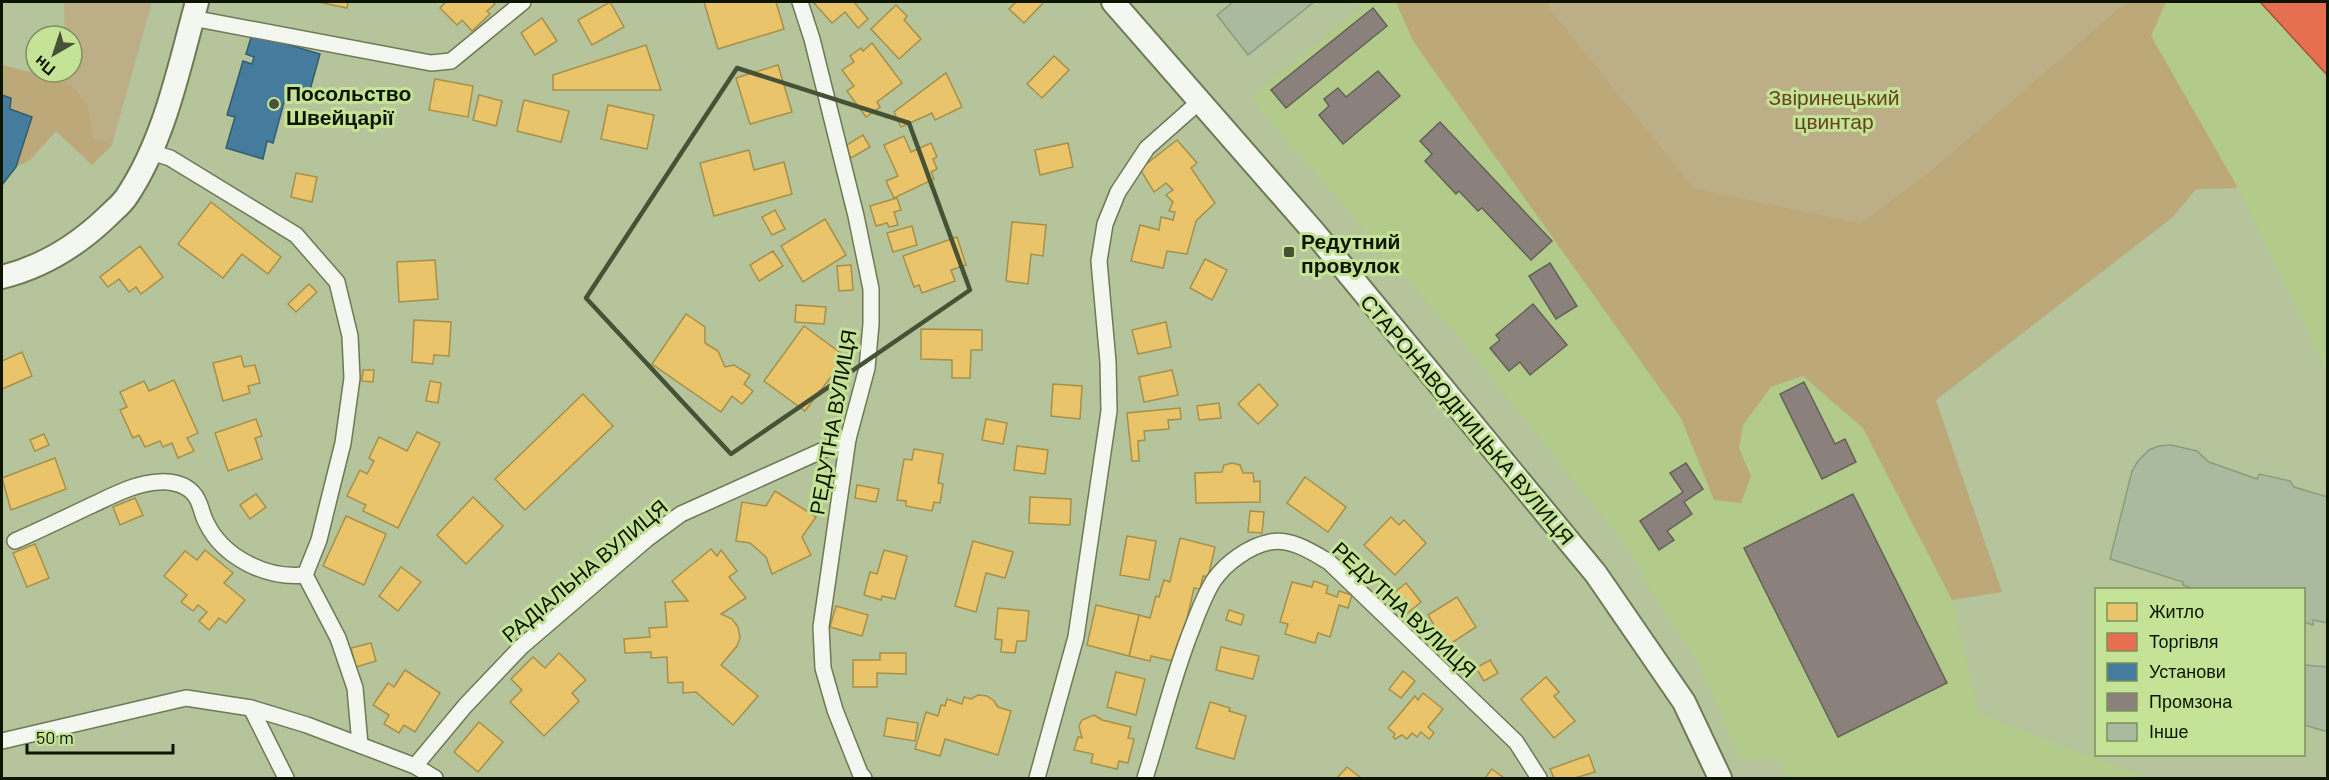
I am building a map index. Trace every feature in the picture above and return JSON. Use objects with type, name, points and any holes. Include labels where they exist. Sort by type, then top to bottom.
[{"type":"main road","name":"СТАРОНАВОДНИЦЬКА ВУЛИЦЯ","points":[[1113,2],[1314,232],[1596,574],[1684,702],[1720,778]]},
{"type":"main road","points":[[2,278],[43,263],[78,242],[126,198],[151,152],[169,103],[194,10]]},
{"type":"street","points":[[194,10],[431,63],[451,62],[523,2]]},
{"type":"street","name":"РЕДУТНА ВУЛИЦЯ","points":[[800,2],[812,39],[871,289],[867,368],[848,439],[821,627],[823,668],[835,710],[864,778]]},
{"type":"street","points":[[1037,778],[1076,637],[1108,411],[1108,362],[1099,261],[1104,224],[1118,192],[1147,148],[1200,101]]},
{"type":"street","points":[[151,152],[171,158],[296,235],[337,282],[350,336],[352,378],[343,443],[330,499],[319,540],[305,575],[338,638],[355,688],[360,745]]},
{"type":"street","name":"РАДІАЛЬНА ВУЛИЦЯ","points":[[415,766],[465,706],[521,647],[647,539],[681,514],[848,439]]},
{"type":"street","points":[[15,541],[132,487],[171,482],[185,486],[193,492],[199,502],[205,522],[229,552],[249,564],[288,577],[305,575]]},
{"type":"street","name":"РЕДУТНА ВУЛИЦЯ","points":[[1145,778],[1184,649],[1206,593],[1216,578],[1231,563],[1251,549],[1271,541],[1299,545],[1329,562],[1516,742],[1539,778]]},
{"type":"street","points":[[2,741],[186,698],[251,708],[307,725],[415,766],[435,778]]},
{"type":"street","points":[[251,708],[286,778]]},
{"type":"highlighted area","points":[[737,68],[909,123],[970,290],[731,454],[586,298]]},
{"type":"shaded area","points":[[1367,2],[1396,2],[1413,41],[1681,418],[1714,500],[1751,476],[1739,448],[1743,425],[1771,387],[1803,376],[1863,428],[1952,600],[1979,714],[2148,778],[1787,778],[1780,758],[1741,760],[1700,667],[1649,587],[1629,549],[1459,338],[1250,98]]},
{"type":"shaded area","points":[[1396,2],[1548,2],[1551,10],[1694,188],[1860,223],[1927,174],[2126,2],[2166,2],[2151,36],[2238,188],[2196,189],[2173,217],[1936,400],[2002,592],[1952,600],[1863,428],[1803,376],[1771,387],[1743,425],[1739,448],[1751,476],[1741,503],[1714,500],[1681,418],[1413,41]]},
{"type":"shaded area","points":[[2166,2],[2327,2],[2327,372],[2238,188],[2151,36]]},
{"type":"shaded area","points":[[2,65],[24,71],[24,84],[69,84],[88,106],[93,138],[112,145],[92,165],[56,131],[30,160],[16,167],[32,117],[10,109],[11,98],[2,95]]},
{"type":"green space","points":[[64,2],[152,2],[112,145],[93,138],[88,106],[68,84],[84,84],[84,24],[65,24]]},
{"type":"green space","name":"Звіринецький цвинтар","points":[[1548,2],[2126,2],[1927,174],[1860,223],[1694,188],[1551,10]]},
{"type":"building: Житло","points":[[318,2],[348,2],[347,8]]},
{"type":"building: Житло","points":[[446,2],[492,2],[495,4],[487,11],[490,14],[472,31],[462,20],[457,25],[440,8]]},
{"type":"building: Житло","points":[[610,2],[624,27],[592,45],[578,20]]},
{"type":"building: Житло","points":[[704,2],[776,2],[784,29],[718,49]]},
{"type":"building: Житло","points":[[854,2],[868,19],[858,28],[845,12],[832,23],[814,3]]},
{"type":"building: Житло","points":[[1016,2],[1044,2],[1024,23],[1009,9]]},
{"type":"building: Житло","points":[[896,5],[907,16],[904,20],[921,39],[899,59],[871,29]]},
{"type":"building: Житло","points":[[542,18],[557,41],[535,55],[521,33]]},
{"type":"building: Житло","points":[[872,43],[902,83],[877,102],[880,107],[866,117],[847,91],[854,86],[842,70],[854,62],[850,56],[861,48],[863,51]]},
{"type":"building: Житло","points":[[646,45],[661,90],[553,90],[553,75]]},
{"type":"building: Житло","points":[[1054,56],[1069,70],[1042,98],[1027,84]]},
{"type":"building: Житло","points":[[778,65],[792,112],[750,124],[736,78]]},
{"type":"building: Житло","points":[[946,73],[962,107],[935,120],[932,113],[901,127],[894,112]]},
{"type":"building: Житло","points":[[435,79],[473,86],[468,117],[429,110]]},
{"type":"building: Житло","points":[[479,95],[502,101],[496,126],[473,120]]},
{"type":"building: Житло","points":[[524,100],[569,111],[561,142],[517,131]]},
{"type":"building: Житло","points":[[608,105],[654,115],[647,149],[601,139]]},
{"type":"building: Житло","points":[[863,135],[870,147],[851,158],[845,146]]},
{"type":"building: Житло","points":[[904,136],[911,152],[931,143],[937,157],[933,159],[937,169],[931,172],[934,179],[894,198],[886,181],[898,176],[884,145]]},
{"type":"building: Житло","points":[[1177,140],[1197,163],[1191,168],[1215,203],[1196,221],[1187,254],[1167,251],[1163,268],[1131,261],[1140,225],[1159,230],[1161,217],[1173,220],[1175,212],[1169,211],[1173,202],[1166,195],[1173,190],[1166,183],[1154,192],[1140,169]]},
{"type":"building: Житло","points":[[1068,143],[1073,167],[1040,175],[1035,150]]},
{"type":"building: Житло","points":[[749,150],[754,170],[784,162],[792,194],[714,216],[700,163]]},
{"type":"building: Житло","points":[[296,173],[317,177],[312,202],[291,197]]},
{"type":"building: Житло","points":[[897,198],[901,210],[894,212],[898,225],[889,227],[887,223],[876,226],[870,206]]},
{"type":"building: Житло","points":[[211,202],[281,257],[268,274],[242,254],[223,278],[178,244]]},
{"type":"building: Житло","points":[[775,210],[785,229],[772,235],[762,217]]},
{"type":"building: Житло","points":[[825,219],[846,255],[803,282],[781,246]]},
{"type":"building: Житло","points":[[1012,222],[1046,225],[1043,256],[1031,254],[1028,284],[1006,281]]},
{"type":"building: Житло","points":[[912,226],[917,245],[893,252],[887,233]]},
{"type":"building: Житло","points":[[957,237],[966,265],[951,270],[955,281],[922,293],[919,285],[914,287],[903,256]]},
{"type":"building: Житло","points":[[140,246],[163,277],[141,294],[136,287],[129,292],[119,279],[108,287],[100,277]]},
{"type":"building: Житло","points":[[773,251],[783,266],[759,281],[750,265]]},
{"type":"building: Житло","points":[[1205,259],[1227,270],[1212,300],[1190,288]]},
{"type":"building: Житло","points":[[435,260],[438,299],[399,302],[397,262]]},
{"type":"building: Житло","points":[[851,265],[853,290],[839,291],[837,266]]},
{"type":"building: Житло","points":[[309,284],[317,292],[296,312],[288,304]]},
{"type":"building: Житло","points":[[796,305],[826,307],[824,324],[795,322]]},
{"type":"building: Житло","points":[[686,314],[705,327],[705,343],[718,351],[725,367],[734,365],[750,375],[744,384],[753,391],[742,404],[732,396],[721,412],[652,364]]},
{"type":"building: Житло","points":[[414,320],[451,322],[449,356],[434,355],[433,364],[412,362]]},
{"type":"building: Житло","points":[[1166,322],[1171,347],[1138,354],[1132,330]]},
{"type":"building: Житло","points":[[804,326],[846,357],[805,411],[764,381]]},
{"type":"building: Житло","points":[[921,329],[982,330],[982,350],[971,350],[970,378],[952,378],[952,360],[921,359]]},
{"type":"building: Житло","points":[[22,352],[32,376],[2,389],[2,361]]},
{"type":"building: Житло","points":[[241,356],[244,367],[255,365],[260,383],[248,386],[250,393],[223,401],[213,363]]},
{"type":"building: Житло","points":[[363,370],[374,370],[373,382],[362,381]]},
{"type":"building: Житло","points":[[1172,370],[1178,395],[1144,402],[1139,377]]},
{"type":"building: Житло","points":[[174,380],[198,433],[187,438],[194,451],[178,458],[172,443],[163,447],[160,441],[145,447],[139,435],[133,438],[120,410],[127,407],[120,392],[144,381],[149,391]]},
{"type":"building: Житло","points":[[430,381],[441,383],[438,403],[426,401]]},
{"type":"building: Житло","points":[[1053,384],[1082,386],[1080,419],[1051,416]]},
{"type":"building: Житло","points":[[1259,384],[1278,405],[1258,424],[1238,404]]},
{"type":"building: Житло","points":[[583,394],[613,426],[525,510],[495,479]]},
{"type":"building: Житло","points":[[1219,403],[1221,418],[1199,420],[1197,406]]},
{"type":"building: Житло","points":[[1180,408],[1181,419],[1168,420],[1169,429],[1144,431],[1145,440],[1138,441],[1139,461],[1132,461],[1127,413]]},
{"type":"building: Житло","points":[[256,419],[262,436],[255,438],[262,459],[228,471],[215,433]]},
{"type":"building: Житло","points":[[986,419],[1007,423],[1003,444],[982,440]]},
{"type":"building: Житло","points":[[417,432],[440,443],[398,528],[363,511],[366,505],[347,496],[360,470],[367,474],[374,461],[369,458],[379,437],[407,451]]},
{"type":"building: Житло","points":[[44,434],[49,445],[35,451],[30,440]]},
{"type":"building: Житло","points":[[1017,446],[1048,450],[1045,474],[1014,470]]},
{"type":"building: Житло","points":[[914,449],[943,454],[938,483],[943,484],[940,503],[934,502],[932,511],[906,506],[906,501],[897,500],[904,459],[912,460]]},
{"type":"building: Житло","points":[[55,458],[66,489],[11,510],[2,478]]},
{"type":"building: Житло","points":[[1232,463],[1240,465],[1243,473],[1253,473],[1254,482],[1260,481],[1260,502],[1196,503],[1195,473],[1222,472],[1224,465]]},
{"type":"building: Житло","points":[[1305,477],[1346,507],[1328,532],[1287,503]]},
{"type":"building: Житло","points":[[857,485],[879,489],[876,502],[855,498]]},
{"type":"building: Житло","points":[[775,491],[816,517],[802,537],[811,555],[772,574],[766,557],[750,543],[736,541],[742,502],[766,506]]},
{"type":"building: Житло","points":[[256,494],[266,507],[250,519],[240,505]]},
{"type":"building: Житло","points":[[473,497],[503,526],[466,564],[437,535]]},
{"type":"building: Житло","points":[[1030,497],[1071,499],[1070,525],[1029,523]]},
{"type":"building: Житло","points":[[135,498],[143,515],[120,525],[113,507]]},
{"type":"building: Житло","points":[[1250,511],[1264,512],[1262,533],[1248,532]]},
{"type":"building: Житло","points":[[346,516],[386,534],[364,585],[323,566]]},
{"type":"building: Житло","points":[[1391,517],[1399,525],[1404,520],[1426,543],[1395,575],[1364,545]]},
{"type":"building: Житло","points":[[1127,536],[1156,541],[1149,580],[1120,575]]},
{"type":"building: Житло","points":[[1180,538],[1215,547],[1208,577],[1203,576],[1200,589],[1194,588],[1177,662],[1151,656],[1150,661],[1129,656],[1139,615],[1150,618],[1156,596],[1159,597],[1164,580],[1170,582]]},
{"type":"building: Житло","points":[[973,541],[1013,552],[1005,578],[986,573],[976,612],[955,606]]},
{"type":"building: Житло","points":[[35,544],[49,578],[27,587],[13,553]]},
{"type":"building: Житло","points":[[711,549],[717,556],[721,550],[737,571],[729,577],[746,598],[721,614],[732,619],[738,627],[740,638],[737,646],[721,665],[758,696],[733,725],[696,692],[683,693],[683,682],[668,683],[667,657],[651,658],[651,652],[625,653],[624,639],[650,637],[649,628],[667,627],[665,602],[688,601],[672,581]]},
{"type":"building: Житло","points":[[205,550],[233,573],[224,583],[245,600],[226,623],[219,618],[209,630],[199,621],[207,612],[198,605],[193,611],[181,602],[187,595],[164,576],[185,551],[197,560]]},
{"type":"building: Житло","points":[[884,550],[907,556],[895,599],[882,596],[881,600],[864,595],[870,572],[877,574]]},
{"type":"building: Житло","points":[[401,567],[421,582],[398,611],[379,596]]},
{"type":"building: Житло","points":[[1314,581],[1328,586],[1326,593],[1337,597],[1339,591],[1352,595],[1348,608],[1339,605],[1330,637],[1318,633],[1315,643],[1285,634],[1288,624],[1280,622],[1292,582],[1312,587]]},
{"type":"building: Житло","points":[[1406,583],[1421,602],[1404,616],[1389,597]]},
{"type":"building: Житло","points":[[1457,597],[1476,627],[1447,646],[1428,615]]},
{"type":"building: Житло","points":[[1096,605],[1139,615],[1129,656],[1087,645]]},
{"type":"building: Житло","points":[[836,606],[868,615],[862,636],[830,627]]},
{"type":"building: Житло","points":[[998,608],[1029,611],[1026,641],[1017,641],[1015,653],[1001,652],[1002,640],[995,639]]},
{"type":"building: Житло","points":[[1229,610],[1244,615],[1241,625],[1226,620]]},
{"type":"building: Житло","points":[[371,643],[376,661],[356,667],[351,648]]},
{"type":"building: Житло","points":[[1221,647],[1259,656],[1253,679],[1216,670]]},
{"type":"building: Житло","points":[[559,653],[586,680],[572,693],[579,701],[544,736],[510,702],[522,690],[511,679],[533,657],[545,668]]},
{"type":"building: Житло","points":[[880,653],[906,653],[906,674],[877,673],[877,687],[853,687],[853,660],[880,660]]},
{"type":"building: Житло","points":[[1490,660],[1498,673],[1484,681],[1476,668]]},
{"type":"building: Житло","points":[[405,670],[440,693],[415,732],[404,725],[399,733],[384,724],[389,715],[373,705],[388,683],[394,687]]},
{"type":"building: Житло","points":[[1403,671],[1415,681],[1401,698],[1389,689]]},
{"type":"building: Житло","points":[[1116,672],[1145,679],[1136,715],[1107,707]]},
{"type":"building: Житло","points":[[1546,677],[1559,692],[1554,696],[1575,721],[1554,738],[1521,699]]},
{"type":"building: Житло","points":[[1423,693],[1443,709],[1428,727],[1434,733],[1429,739],[1421,732],[1417,737],[1412,733],[1407,739],[1402,735],[1395,739],[1393,737],[1395,734],[1388,728],[1415,696],[1418,700]]},
{"type":"building: Житло","points":[[978,695],[987,696],[998,707],[1011,711],[998,755],[945,739],[940,756],[915,749],[926,712],[938,716],[941,705],[945,706],[947,699],[962,704],[964,697],[971,699]]},
{"type":"building: Житло","points":[[1210,702],[1246,716],[1234,759],[1196,748]]},
{"type":"building: Житло","points":[[1094,715],[1102,720],[1131,727],[1128,738],[1134,739],[1128,763],[1119,761],[1117,769],[1091,763],[1093,754],[1074,750],[1078,737],[1082,738],[1079,726],[1082,720]]},
{"type":"building: Житло","points":[[887,718],[918,723],[915,741],[884,736]]},
{"type":"building: Житло","points":[[479,722],[503,742],[478,772],[454,752]]},
{"type":"building: Житло","points":[[1589,755],[1595,772],[1575,778],[1554,778],[1550,769]]},
{"type":"building: Житло","points":[[1347,767],[1361,778],[1337,778]]},
{"type":"building: Житло","points":[[1492,769],[1504,778],[1485,778]]},
{"type":"building: Торгівля","points":[[2260,2],[2328,2],[2328,76]]},
{"type":"building: Установи","points":[[252,34],[320,54],[310,90],[289,84],[273,143],[267,141],[263,159],[226,148],[235,117],[227,115],[243,61],[252,64],[254,57],[246,54]]},
{"type":"building: Установи","points":[[2,95],[11,98],[10,109],[32,117],[16,167],[2,185]]},
{"type":"building: Промзона","points":[[1373,8],[1387,26],[1286,108],[1271,90]]},
{"type":"building: Промзона","points":[[1378,71],[1400,96],[1343,144],[1319,115],[1329,106],[1324,99],[1338,88],[1346,97]]},
{"type":"building: Промзона","points":[[1440,122],[1552,241],[1531,260],[1482,208],[1478,211],[1459,191],[1456,194],[1425,161],[1432,154],[1420,141]]},
{"type":"building: Промзона","points":[[1550,263],[1577,306],[1556,319],[1529,276]]},
{"type":"building: Промзона","points":[[1533,304],[1567,345],[1530,375],[1520,362],[1509,371],[1490,348],[1500,340],[1496,335]]},
{"type":"building: Промзона","points":[[1804,382],[1835,444],[1845,439],[1856,462],[1822,479],[1780,394]]},
{"type":"building: Промзона","points":[[1686,463],[1703,489],[1684,502],[1692,514],[1667,531],[1674,540],[1659,550],[1640,521],[1683,492],[1670,473]]},
{"type":"building: Промзона","points":[[1853,494],[1947,683],[1838,737],[1744,548]]},
{"type":"building: Інше","points":[[1233,2],[1314,2],[1248,55],[1217,15]]},
{"type":"building: Інше","points":[[2171,445],[2197,451],[2209,462],[2257,479],[2259,474],[2290,481],[2294,487],[2328,497],[2328,623],[2313,620],[2313,625],[2305,622],[2305,588],[2191,588],[2183,585],[2183,582],[2110,559],[2132,471],[2149,450]]},
{"type":"building: Інше","points":[[2305,665],[2328,667],[2328,732],[2305,725]]},
{"type":"place","name":"Посольство Швейцарії","points":[[274,104]]},
{"type":"place","name":"Редутний провулок","points":[[1289,252]]}]
